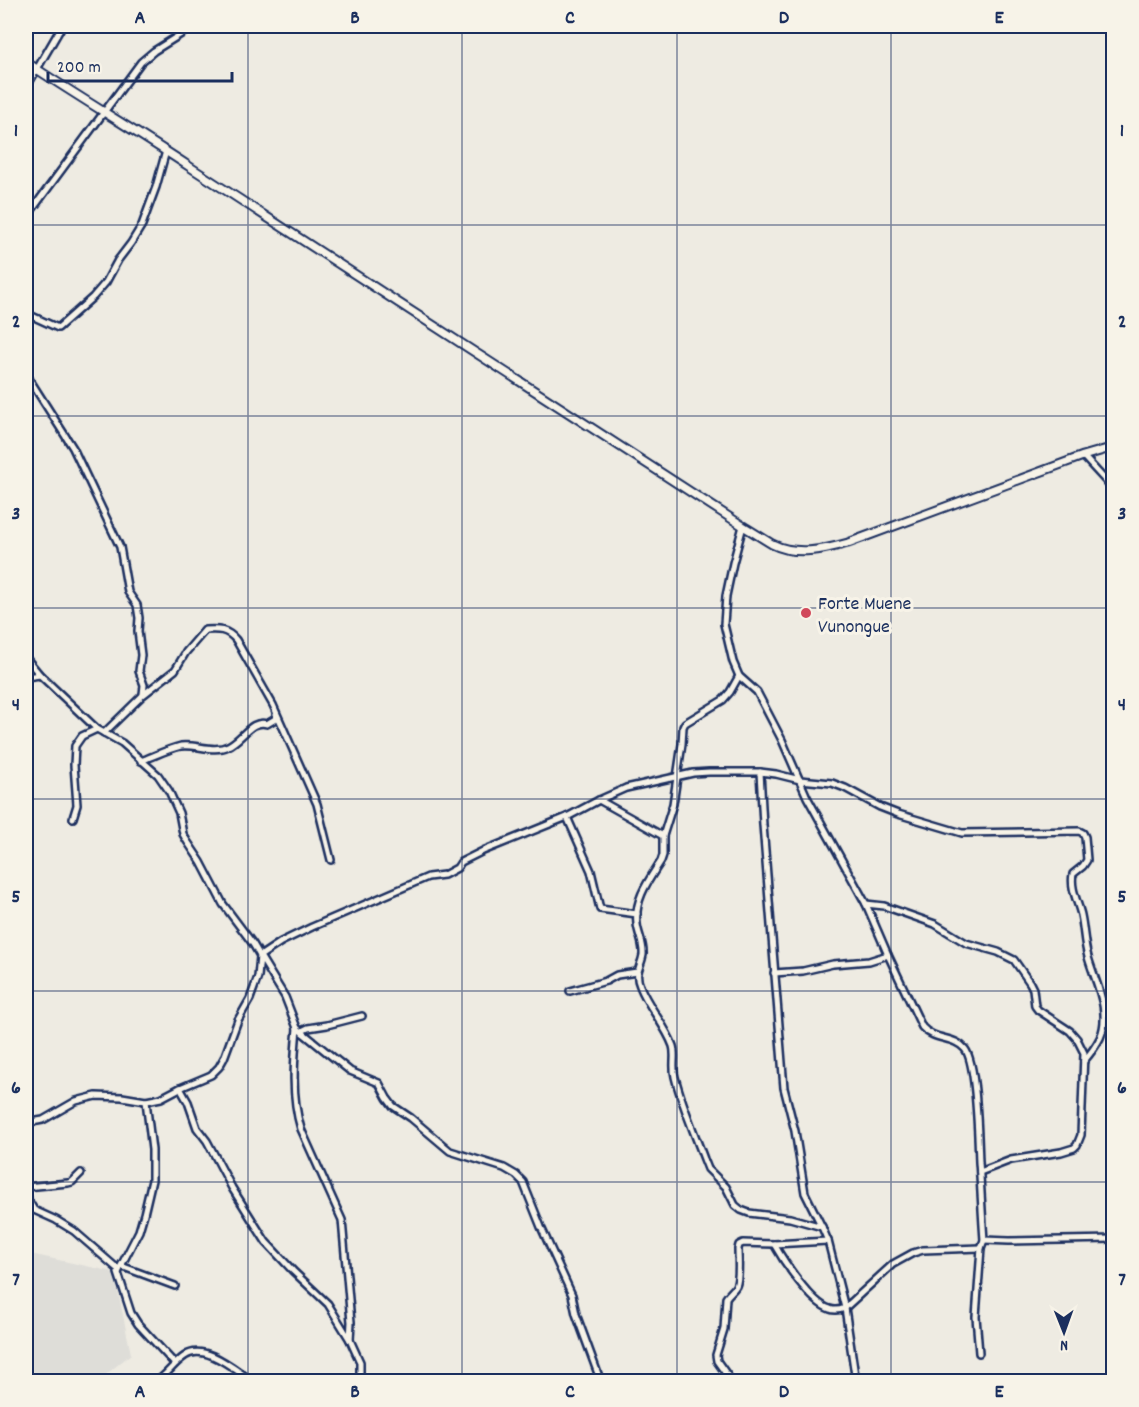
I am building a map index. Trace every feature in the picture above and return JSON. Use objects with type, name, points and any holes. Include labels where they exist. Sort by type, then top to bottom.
[{"type":"street","points":[[26,88],[62,26]]},
{"type":"street","points":[[26,218],[141,62],[194,26]]},
{"type":"street","points":[[26,62],[774,545],[803,551],[823,550],[1113,447]]},
{"type":"street","points":[[26,314],[58,328],[93,297],[106,282],[142,225],[166,151]]},
{"type":"street","points":[[26,374],[74,448],[120,547],[128,592],[136,605],[139,618],[141,655],[139,671],[144,686],[143,695]]},
{"type":"street","points":[[1083,456],[1111,488],[1113,507]]},
{"type":"street","points":[[743,526],[726,596],[724,624],[732,662],[739,675],[757,692],[782,740],[807,797],[866,904],[922,1027],[932,1036],[963,1046],[972,1064],[984,1240],[981,1248],[976,1317],[980,1353]]},
{"type":"street","points":[[104,733],[143,695],[175,670],[186,652],[205,630],[231,633],[273,705],[317,804],[332,860]]},
{"type":"street","points":[[26,658],[40,675],[97,729],[122,743],[158,775],[169,791],[179,813],[183,834],[223,904],[253,944],[285,997],[297,1028],[293,1073],[298,1119],[342,1220],[351,1322],[350,1340]]},
{"type":"street","points":[[26,677],[40,675]]},
{"type":"street","points":[[739,675],[723,700],[685,723],[683,727],[672,804],[663,836],[663,855],[642,891],[638,903],[638,931],[643,952],[637,972],[639,985],[648,1004],[674,1048],[673,1069],[676,1083],[708,1169],[726,1188],[735,1205],[741,1210],[790,1218],[822,1227]]},
{"type":"street","points":[[141,761],[180,746],[223,748],[242,737],[255,723],[267,724],[277,718],[276,713]]},
{"type":"street","points":[[73,818],[76,805],[75,746],[82,736],[97,729]]},
{"type":"street","points":[[26,1123],[43,1120],[76,1101],[96,1096],[146,1101],[161,1098],[211,1075],[224,1058],[237,1020],[250,999],[258,977],[260,956],[280,942],[429,877],[444,875],[457,868],[461,862],[483,851],[567,817],[626,788],[677,776],[709,772],[760,772],[800,780],[832,783],[880,807],[958,832],[1079,831],[1083,833],[1087,860],[1073,874],[1072,884],[1088,956],[1100,993],[1104,1021],[1100,1040],[1084,1061]]},
{"type":"street","points":[[760,772],[784,1088],[795,1131],[805,1193],[828,1241],[845,1308],[856,1382]]},
{"type":"street","points":[[599,800],[663,836]]},
{"type":"street","points":[[567,817],[591,872],[600,909],[637,914]]},
{"type":"street","points":[[866,904],[884,906],[935,924],[966,943],[998,952],[1014,960],[1033,989],[1035,1006],[1038,1010],[1070,1031],[1084,1053],[1081,1135],[1077,1145],[1061,1152],[1011,1160],[980,1172]]},
{"type":"street","points":[[774,973],[869,961],[888,955]]},
{"type":"street","points":[[570,991],[606,981],[617,975],[637,972]]},
{"type":"street","points":[[303,1033],[308,1028],[362,1016]]},
{"type":"street","points":[[297,1028],[350,1071],[379,1083],[393,1106],[411,1118],[445,1148],[504,1168],[523,1182],[572,1295],[576,1314],[601,1382]]},
{"type":"street","points":[[180,1088],[188,1102],[197,1128],[207,1141],[232,1188],[266,1242],[328,1304],[350,1340],[360,1362],[360,1382]]},
{"type":"street","points":[[146,1101],[152,1150],[152,1180],[139,1231],[118,1273],[131,1313],[138,1324],[175,1364]]},
{"type":"street","points":[[81,1173],[68,1184],[26,1188],[28,1200],[34,1210],[74,1231],[120,1268],[175,1286]]},
{"type":"street","points":[[984,1240],[1113,1239]]},
{"type":"street","points":[[732,1382],[716,1355],[724,1329],[726,1298],[736,1286],[738,1279],[739,1245],[743,1243],[828,1241]]},
{"type":"street","points":[[774,1244],[815,1300],[831,1310],[845,1308],[893,1264],[913,1253],[981,1248]]},
{"type":"street","points":[[156,1382],[190,1353],[198,1352],[216,1357],[249,1380]]},
{"type":"shaded area","points":[[26,1253],[114,1272],[131,1354],[98,1381],[26,1381]]},
{"type":"waterway","points":[[1106,26],[1114,46]]},
{"type":"place","name":"Forte Muene Vunongue","points":[[806,613]]}]
